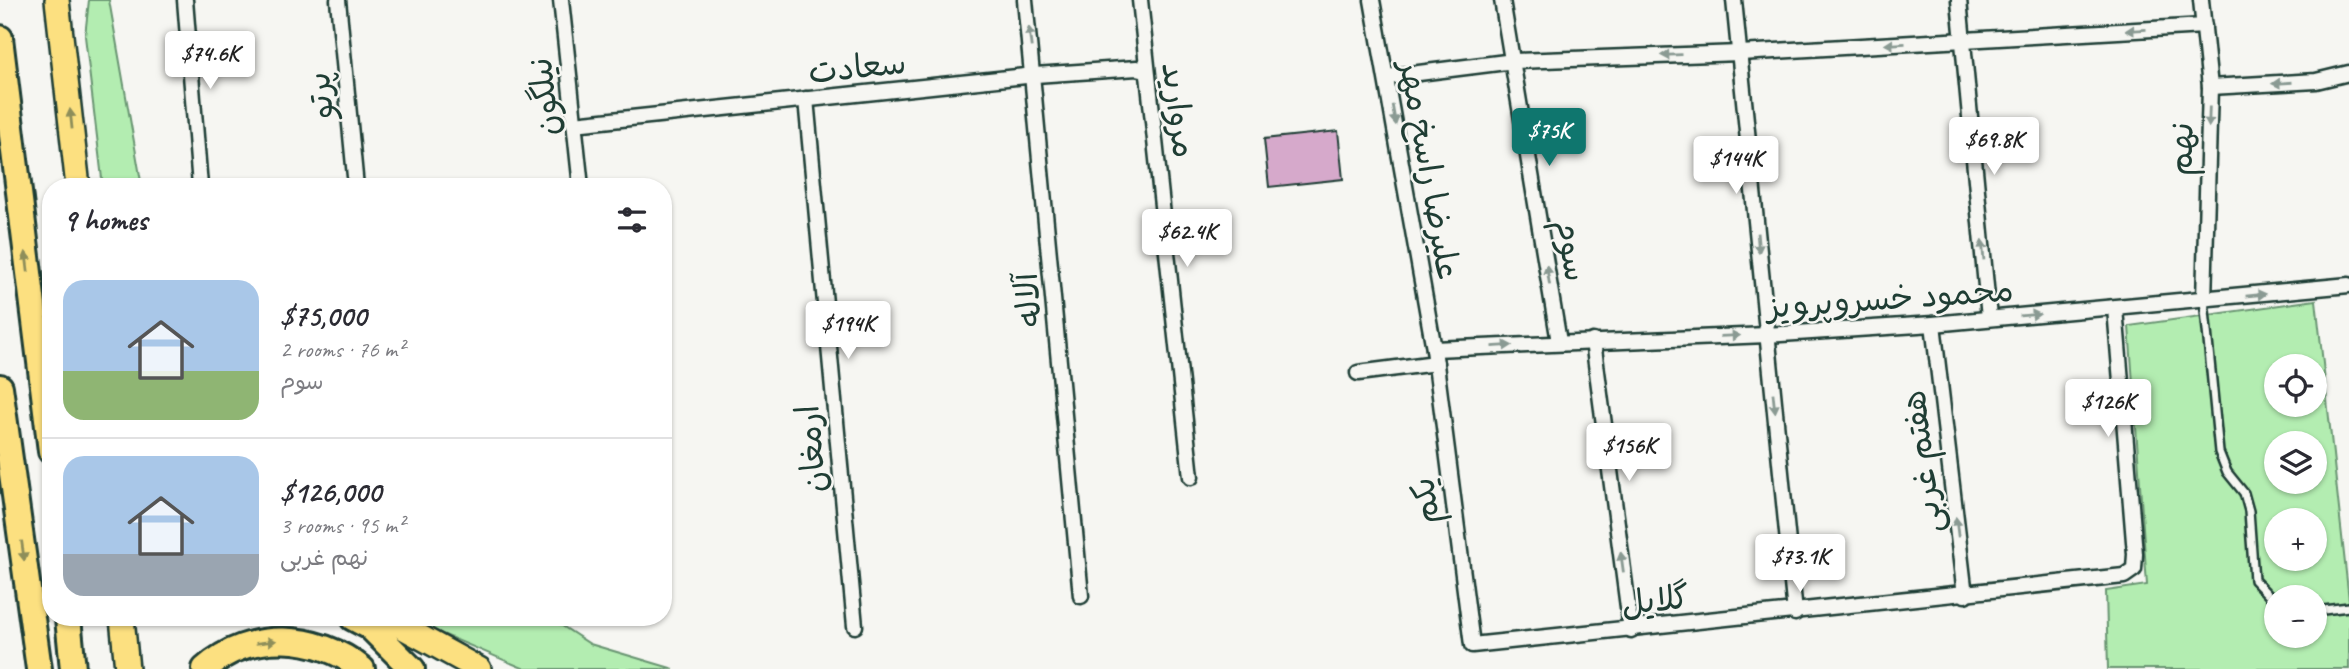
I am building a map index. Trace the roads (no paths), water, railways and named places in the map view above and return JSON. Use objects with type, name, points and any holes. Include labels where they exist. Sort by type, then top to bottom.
[{"type":"highway","points":[[0,38],[42,378]]},
{"type":"highway","points":[[0,387],[39,669]]},
{"type":"highway","points":[[69,626],[73,669]]},
{"type":"highway","points":[[368,626],[412,669]]},
{"type":"highway","points":[[205,669],[231,649],[266,641],[300,641],[342,653],[362,669]]},
{"type":"main road","points":[[57,0],[77,178]]},
{"type":"main road","points":[[67,85],[73,0]]},
{"type":"main road","points":[[123,626],[127,669]]},
{"type":"main road","points":[[401,626],[479,669]]},
{"type":"street","points":[[185,0],[199,178]]},
{"type":"street","name":"پرتو","points":[[338,0],[355,178]]},
{"type":"street","name":"نیلگون","points":[[561,0],[580,178]]},
{"type":"street","name":"آلاله","points":[[1025,0],[1035,75],[1081,596]]},
{"type":"street","name":"مروارید","points":[[1140,0],[1146,70],[1153,99],[1191,477]]},
{"type":"street","name":"علیرضا راسخ مهر","points":[[1372,0],[1435,356]]},
{"type":"street","name":"سوم","points":[[1502,0],[1559,342]]},
{"type":"street","points":[[1734,0],[1795,613]]},
{"type":"street","points":[[1959,0],[1989,318]]},
{"type":"street","name":"نهم","points":[[2201,0],[2210,87],[2204,300]]},
{"type":"street","points":[[1387,77],[1514,61],[1740,53],[2204,26]]},
{"type":"street","name":"سعادت","points":[[574,124],[1035,75],[1137,68],[1146,70]]},
{"type":"street","points":[[2210,87],[2316,81],[2349,73]]},
{"type":"street","name":"ارمغان","points":[[806,99],[855,626]]},
{"type":"street","name":"محمود خسروپرویز","points":[[1358,373],[1435,356],[1559,342],[1766,335],[1933,324],[2349,285]]},
{"type":"street","name":"گلایل","points":[[1472,645],[1795,613],[2124,576],[2134,569],[2115,308]]},
{"type":"street","name":"هفتم غربی","points":[[1933,324],[1965,594]]},
{"type":"street","points":[[1593,341],[1631,630]]},
{"type":"street","name":"یکم","points":[[1435,356],[1472,645]]},
{"type":"lane","points":[[2204,300],[2219,453],[2227,472],[2244,493],[2249,511],[2254,580],[2264,590]]},
{"type":"lane","points":[[2327,610],[2349,607]]}]
